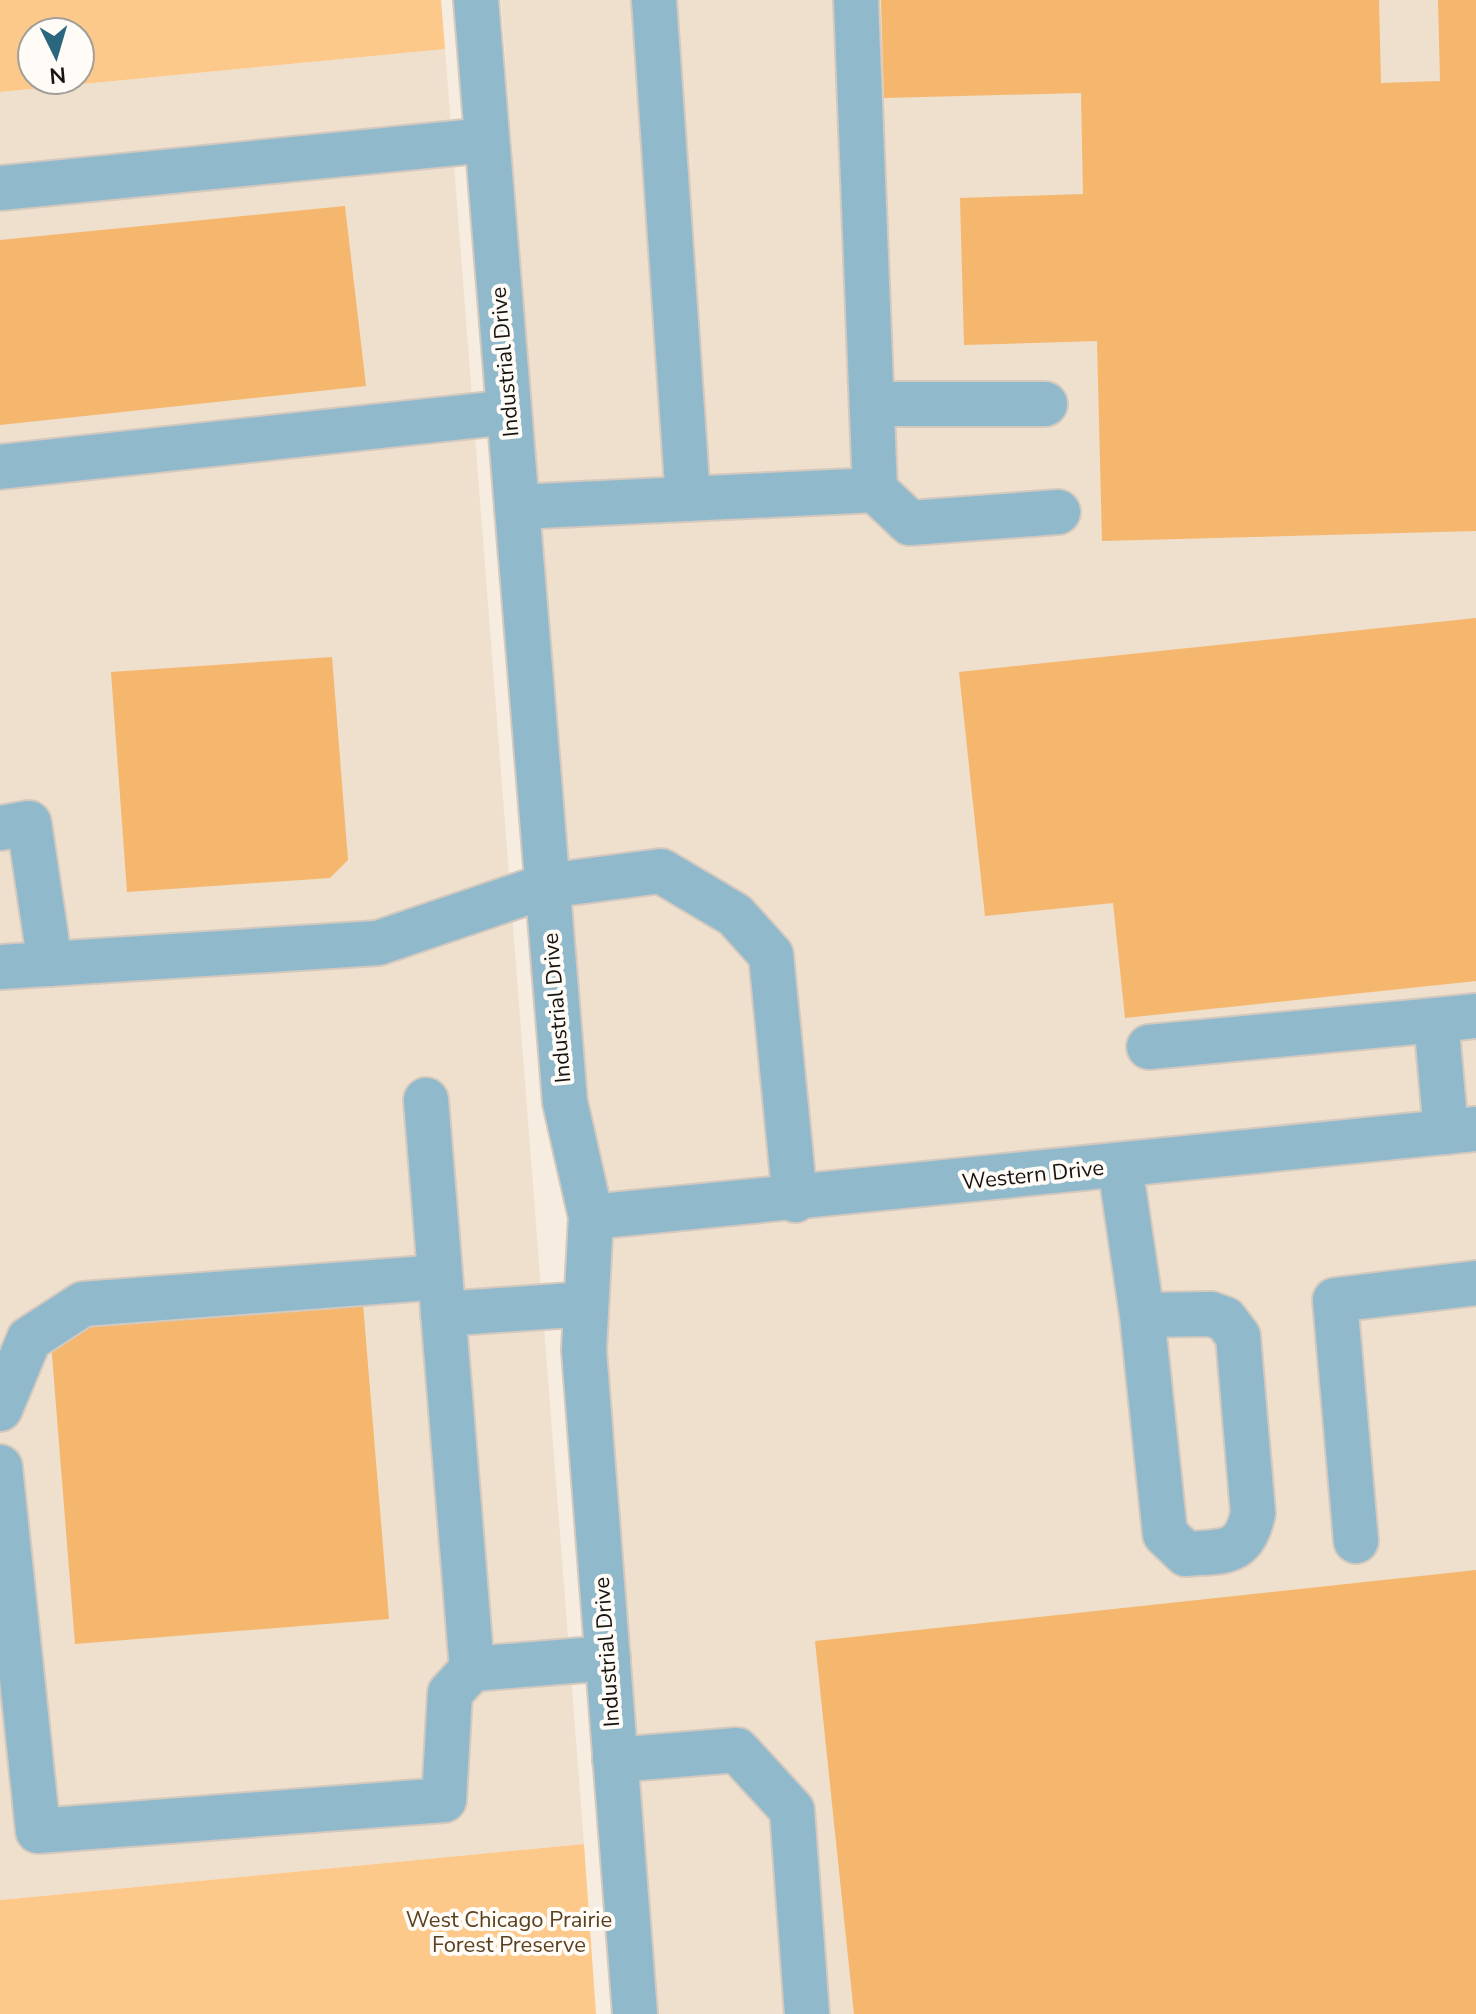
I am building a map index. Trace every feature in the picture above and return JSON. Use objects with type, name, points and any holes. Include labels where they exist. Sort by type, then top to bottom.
[{"type":"street","name":"Industrial Drive","points":[[476,0],[565,1102],[591,1217],[584,1350],[635,2014]]},
{"type":"street","points":[[654,0],[688,499]]},
{"type":"street","points":[[856,0],[875,490],[910,523],[1058,512]]},
{"type":"street","points":[[0,188],[487,140]]},
{"type":"street","points":[[872,404],[1045,404]]},
{"type":"street","points":[[0,467],[509,412]]},
{"type":"street","points":[[517,507],[875,490]]},
{"type":"street","points":[[0,828],[29,823],[50,964]]},
{"type":"street","points":[[0,967],[378,943],[546,886],[661,871],[735,915],[771,955],[795,1200]]},
{"type":"street","points":[[1149,1047],[1456,1018],[1461,1130]]},
{"type":"street","points":[[426,1100],[472,1669]]},
{"type":"street","name":"Western Drive","points":[[591,1217],[795,1200],[1461,1130]]},
{"type":"street","points":[[1120,1166],[1142,1315],[1165,1534],[1186,1554],[1230,1551],[1248,1535],[1253,1513],[1238,1336],[1225,1319],[1211,1314],[1142,1315]]},
{"type":"street","points":[[1356,1541],[1335,1300],[1476,1283]]},
{"type":"street","points":[[0,1409],[29,1339],[83,1304],[442,1295],[586,1304]]},
{"type":"street","points":[[0,1467],[38,1831],[444,1800],[450,1693],[472,1669],[608,1658]]},
{"type":"street","points":[[615,1760],[737,1750],[792,1810],[807,2014]]},
{"type":"shaded area","points":[[501,0],[1476,0],[1476,2014],[652,2014]]},
{"type":"shaded area","points":[[445,49],[584,1844],[0,1900],[0,92],[16,90],[16,96],[96,96],[96,83]]},
{"type":"green space","points":[[0,0],[441,0],[445,49],[96,83],[96,16],[16,16],[16,90],[0,92]]},
{"type":"green space","name":"West Chicago Prairie Forest Preserve","points":[[584,1844],[596,2014],[0,2014],[0,1900]]},
{"type":"building","points":[[881,0],[1379,0],[1381,83],[1440,81],[1438,0],[1476,0],[1476,531],[1102,541],[1097,341],[964,345],[960,198],[1083,194],[1081,93],[884,98]]},
{"type":"building","points":[[345,206],[366,386],[0,425],[0,240]]},
{"type":"building","points":[[1476,618],[1476,981],[1125,1018],[1113,903],[985,916],[959,672]]},
{"type":"building","points":[[332,657],[348,860],[330,878],[127,892],[111,672]]},
{"type":"building","points":[[363,1304],[389,1619],[75,1644],[50,1330]]},
{"type":"building","points":[[1476,1570],[1476,2014],[854,2014],[815,1641]]}]
